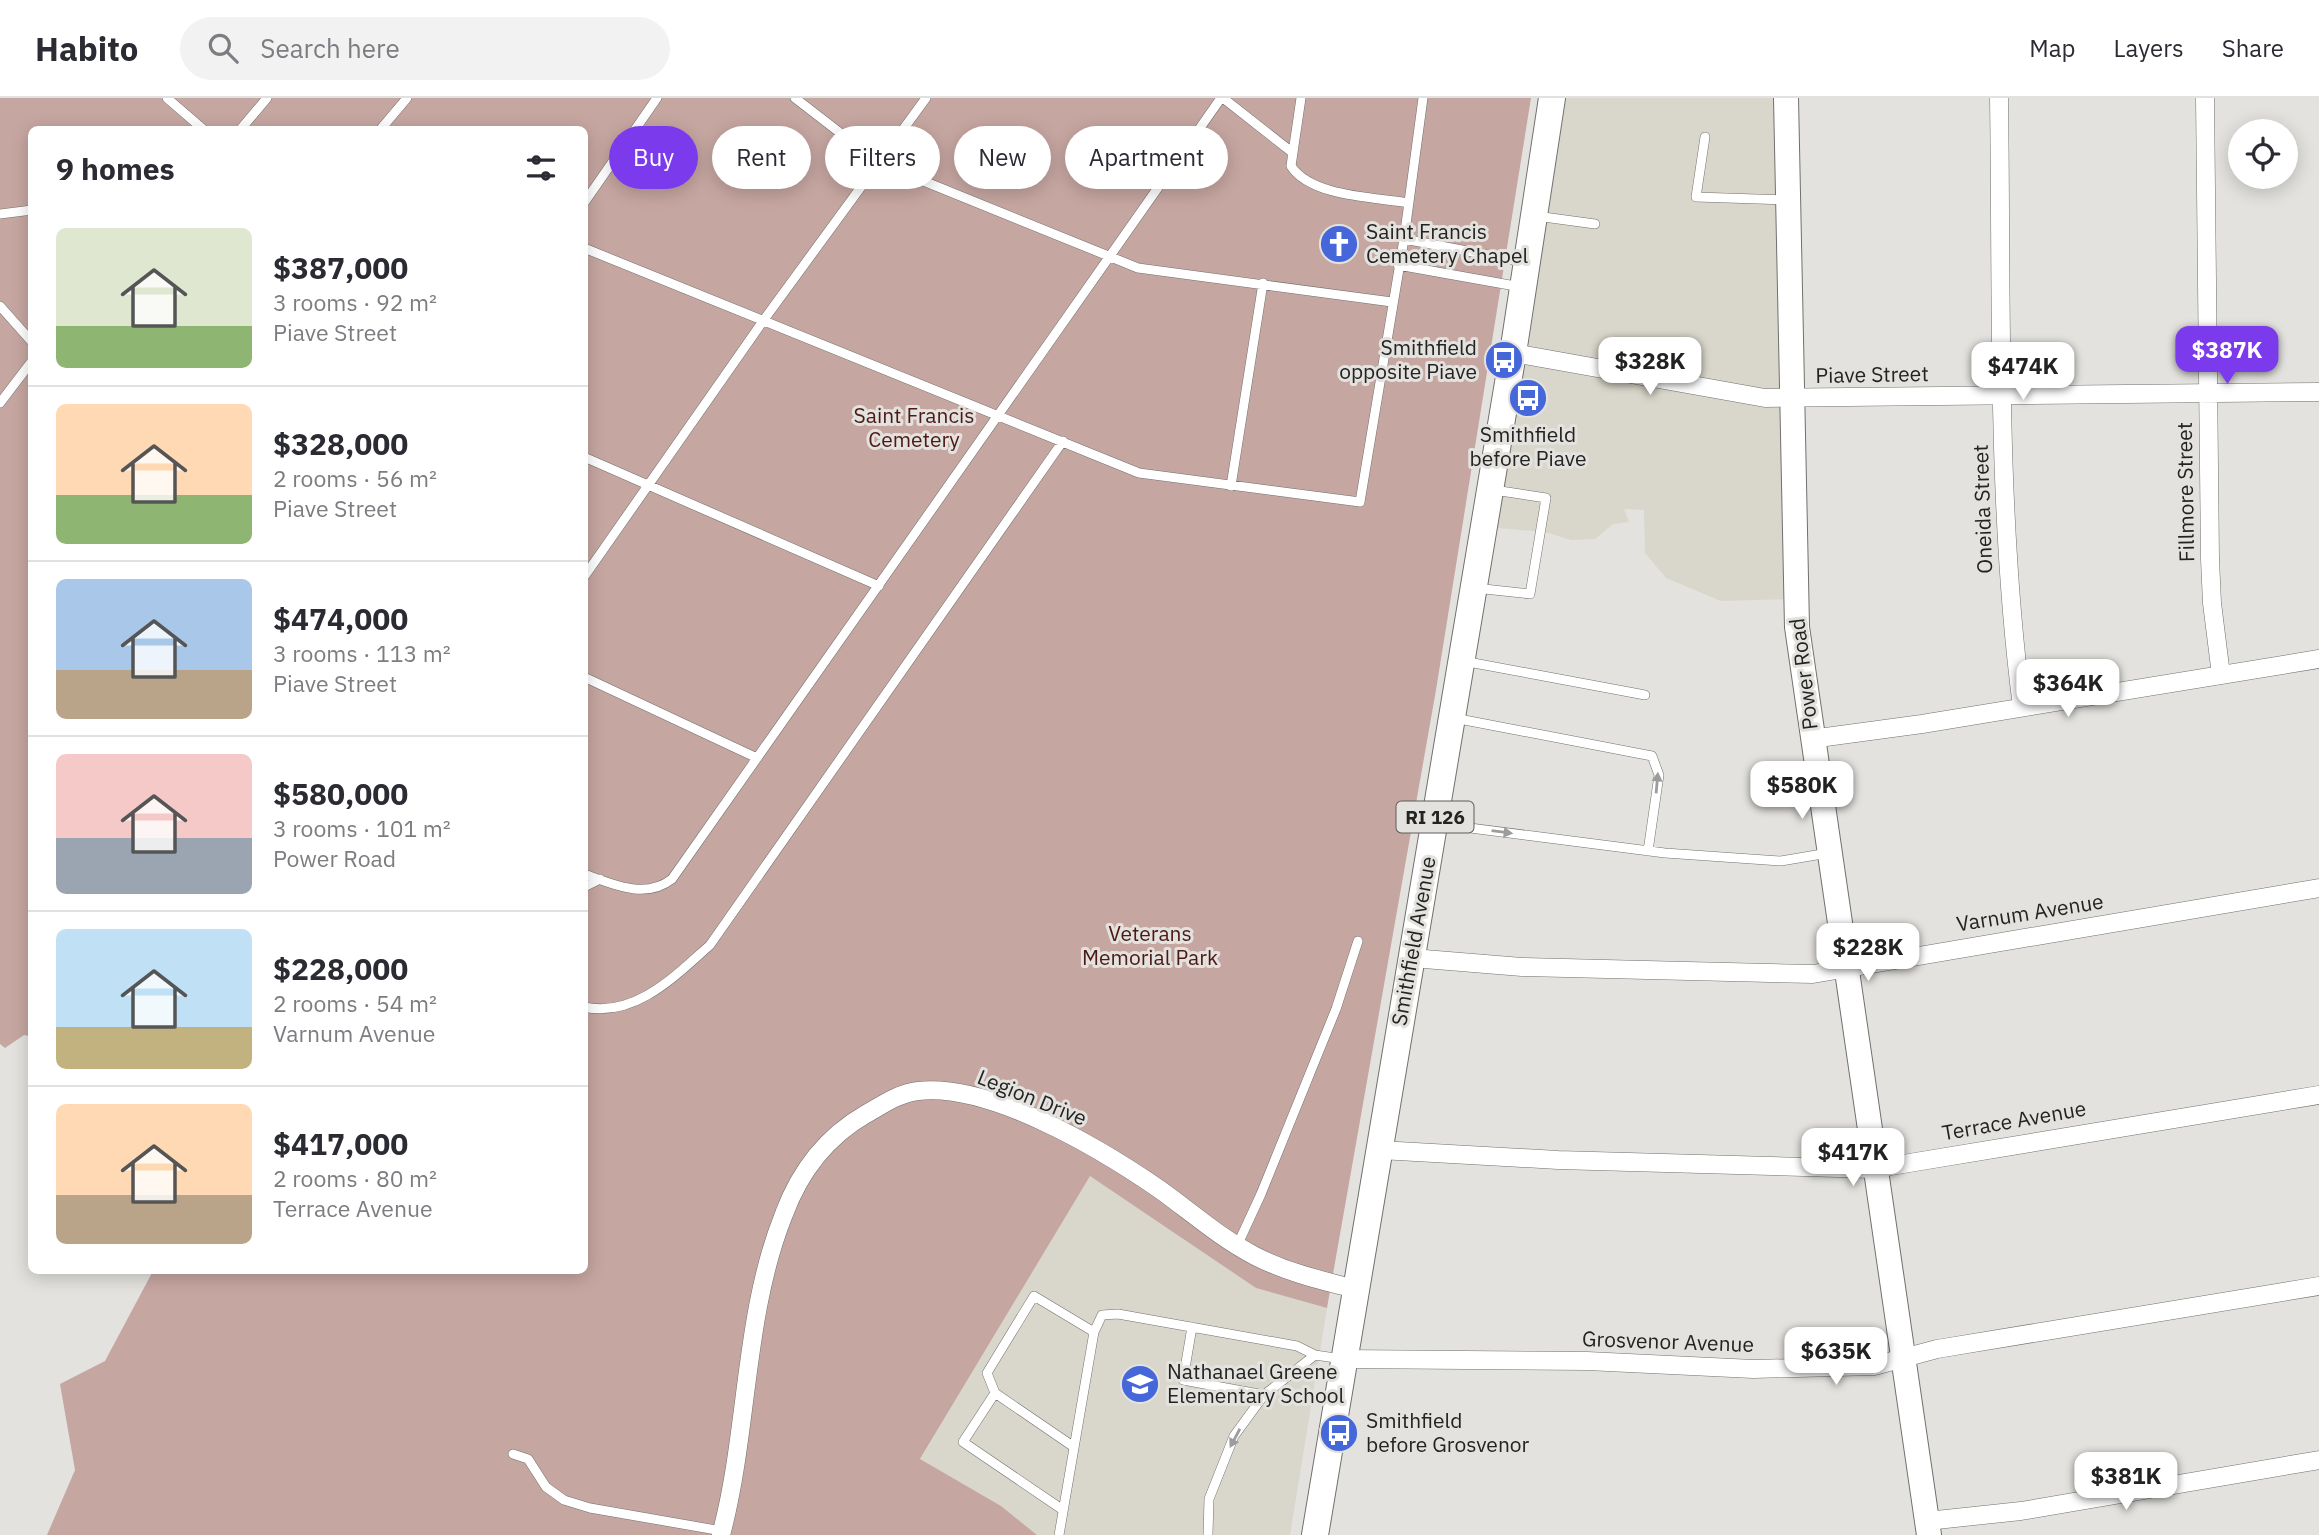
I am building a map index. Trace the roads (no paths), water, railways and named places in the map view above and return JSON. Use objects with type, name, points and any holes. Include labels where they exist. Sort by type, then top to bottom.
[{"type":"main road","name":"Smithfield Avenue","points":[[1315,1535],[1513,353],[1552,98]]},
{"type":"main road","name":"Power Road","points":[[1786,98],[1795,595],[1811,739],[1873,1168],[1905,1357],[1928,1528]]},
{"type":"street","name":"Oneida Street","points":[[1999,98],[2003,397],[2010,611],[2022,707]]},
{"type":"street","name":"Fillmore Street","points":[[2205,98],[2211,603],[2221,675]]},
{"type":"street","name":"Piave Street","points":[[1513,353],[1765,398],[2319,392]]},
{"type":"street","points":[[1811,739],[2319,659]]},
{"type":"street","name":"Varnum Avenue","points":[[1412,958],[1522,967],[1814,974],[2319,888]]},
{"type":"street","name":"Legion Drive","points":[[721,1533],[753,1336],[772,1247],[784,1213],[807,1168],[830,1139],[886,1102],[917,1091],[946,1091],[979,1097],[1017,1111],[1075,1138],[1118,1163],[1237,1246],[1286,1270],[1355,1289]]},
{"type":"street","name":"Terrace Avenue","points":[[1380,1150],[1611,1162],[1873,1168],[2319,1095]]},
{"type":"street","name":"Grosvenor Avenue","points":[[1343,1359],[1587,1361],[1805,1369],[1874,1366],[1990,1340],[2319,1286]]},
{"type":"street","points":[[1928,1528],[2319,1461]]},
{"type":"lane","points":[[167,98],[199,126]]},
{"type":"lane","points":[[243,126],[267,98]]},
{"type":"lane","points":[[383,126],[407,98]]},
{"type":"lane","points":[[588,196],[657,98]]},
{"type":"lane","points":[[795,98],[831,126]]},
{"type":"lane","points":[[906,126],[926,98]]},
{"type":"lane","points":[[588,875],[634,890],[663,886],[672,879],[1222,98],[1293,153]]},
{"type":"lane","points":[[1301,98],[1292,166],[1298,176],[1312,185],[1409,202]]},
{"type":"lane","points":[[588,250],[1139,473],[1360,502],[1404,239],[1423,98]]},
{"type":"lane","points":[[1705,137],[1696,197],[1788,200]]},
{"type":"lane","points":[[940,188],[1109,257],[1153,271],[1263,283],[1392,302]]},
{"type":"lane","points":[[588,571],[763,320],[860,189]]},
{"type":"lane","points":[[0,214],[28,211]]},
{"type":"lane","points":[[1534,216],[1595,224]]},
{"type":"lane","points":[[1404,239],[1525,275]]},
{"type":"lane","points":[[1398,265],[1525,275]]},
{"type":"lane","points":[[1231,486],[1263,283]]},
{"type":"lane","points":[[0,306],[28,338]]},
{"type":"lane","points":[[0,403],[28,366]]},
{"type":"lane","points":[[588,1008],[599,1010],[641,1001],[710,945],[1063,442]]},
{"type":"lane","points":[[588,459],[879,586]]},
{"type":"lane","points":[[1473,587],[1530,594],[1546,498],[1489,489]]},
{"type":"lane","points":[[1461,661],[1645,695]]},
{"type":"lane","points":[[588,679],[757,758]]},
{"type":"lane","points":[[1451,718],[1647,753],[1652,757],[1659,775],[1648,851]]},
{"type":"lane","points":[[1434,823],[1648,851],[1781,861],[1829,853]]},
{"type":"lane","points":[[588,885],[600,879]]},
{"type":"lane","points":[[1237,1246],[1261,1194],[1336,1009],[1357,941]]},
{"type":"lane","points":[[1074,1447],[995,1393],[987,1373],[1034,1296],[1094,1332]]},
{"type":"lane","points":[[1059,1535],[1094,1332],[1101,1315],[1118,1314],[1297,1346],[1315,1355],[1343,1359]]},
{"type":"lane","points":[[1192,1327],[1183,1380],[1264,1395]]},
{"type":"lane","points":[[1208,1535],[1209,1499],[1234,1436],[1264,1395],[1315,1355]]},
{"type":"lane","points":[[995,1393],[963,1442],[1063,1510]]},
{"type":"lane","points":[[513,1454],[528,1459],[547,1487],[564,1500],[590,1508],[721,1533]]},
{"type":"place","name":"Saint Francis Cemetery Chapel","points":[[1339,244]]},
{"type":"place","name":"Smithfield opposite Piave","points":[[1504,360]]},
{"type":"place","name":"Smithfield before Piave","points":[[1528,398]]},
{"type":"place","name":"Nathanael Greene Elementary School","points":[[1140,1384]]},
{"type":"place","name":"Smithfield before Grosvenor","points":[[1339,1433]]},
{"type":"park label","name":"Saint Francis Cemetery","points":[[914,428]]},
{"type":"park label","name":"Veterans Memorial Park","points":[[1150,946]]}]
